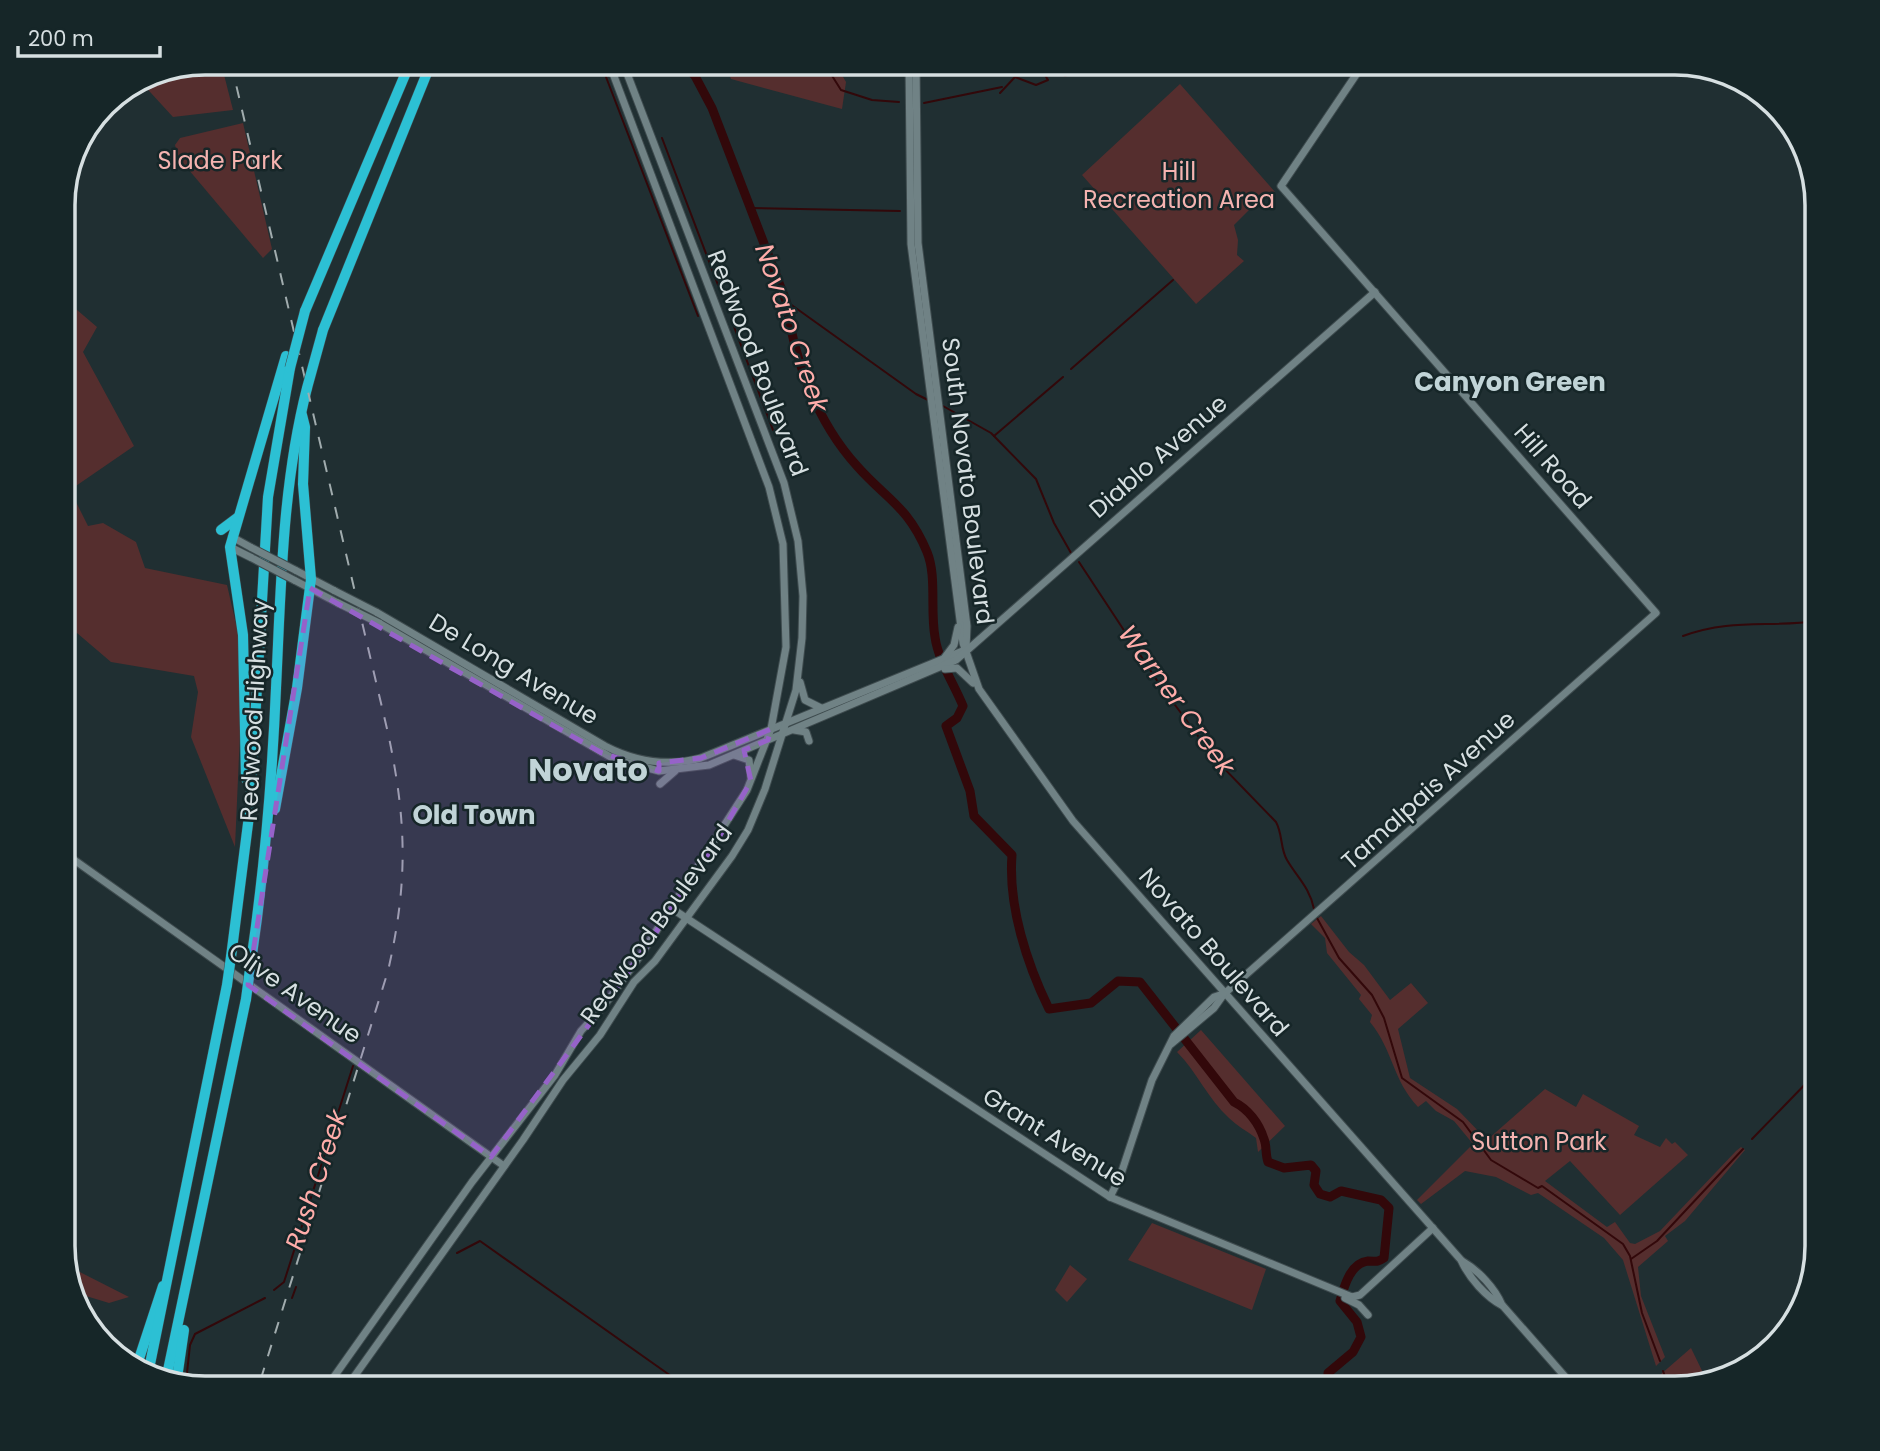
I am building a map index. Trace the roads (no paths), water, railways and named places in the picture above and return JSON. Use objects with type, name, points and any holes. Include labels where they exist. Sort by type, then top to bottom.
[{"type":"highway","name":"Redwood Highway","points":[[150,1363],[231,957],[250,808],[264,532],[271,467],[290,368],[305,311],[405,75]]},
{"type":"highway","name":"Redwood Highway","points":[[168,1370],[246,999],[269,833],[284,526],[301,410],[323,330],[426,75]]},
{"type":"highway","points":[[250,808],[246,780],[243,635],[231,542],[286,356],[305,311]]},
{"type":"highway","points":[[269,833],[282,778],[310,583],[303,484],[305,428],[301,410]]},
{"type":"highway","points":[[221,530],[237,517]]},
{"type":"highway","points":[[139,1358],[157,1299],[171,1266]]},
{"type":"highway","points":[[178,1372],[184,1329],[183,1309]]},
{"type":"main road","name":"Redwood Boulevard","points":[[335,1376],[491,1157],[555,1075],[582,1031],[603,1007],[671,908],[732,817],[751,781],[771,729],[785,661],[783,544],[769,487],[614,75]]},
{"type":"main road","name":"Redwood Boulevard","points":[[355,1376],[555,1090],[600,1035],[634,982],[655,961],[743,839],[765,789],[784,733],[799,671],[803,596],[798,541],[784,483],[628,75]]},
{"type":"main road","name":"South Novato Boulevard","points":[[909,75],[908,215],[935,399]]},
{"type":"main road","name":"South Novato Boulevard","points":[[916,75],[916,214],[959,615],[966,650]]},
{"type":"main road","name":"Hill Road","points":[[1356,75],[1282,186],[1656,613]]},
{"type":"main road","name":"Diablo Avenue","points":[[784,733],[896,687],[966,650],[1375,292]]},
{"type":"main road","name":"South Novato Boulevard","points":[[936,411],[967,626],[966,650]]},
{"type":"main road","name":"De Long Avenue","points":[[231,542],[252,548],[295,570],[338,603],[417,644],[602,753],[632,766],[659,767],[701,758],[787,723]]},
{"type":"main road","name":"De Long Avenue","points":[[231,542],[252,558],[294,580],[335,591],[376,612],[605,746],[638,760],[676,771],[705,766],[784,733]]},
{"type":"main road","name":"Tamalpais Avenue","points":[[1110,1197],[1120,1177],[1152,1080],[1175,1040],[1656,613]]},
{"type":"main road","points":[[959,615],[957,636],[948,660],[979,689]]},
{"type":"main road","points":[[967,626],[975,633],[985,634]]},
{"type":"main road","points":[[786,634],[802,638]]},
{"type":"main road","points":[[417,644],[421,641],[444,650]]},
{"type":"main road","name":"Novato Boulevard","points":[[966,650],[979,689],[1073,821],[1461,1260],[1479,1286],[1503,1306],[1564,1376]]},
{"type":"main road","name":"Diablo Avenue","points":[[787,723],[905,672],[936,668]]},
{"type":"main road","points":[[799,671],[804,698],[821,708]]},
{"type":"main road","points":[[896,687],[905,678],[905,672]]},
{"type":"main road","points":[[841,699],[845,709]]},
{"type":"main road","points":[[794,730],[806,732],[809,741]]},
{"type":"main road","points":[[732,755],[748,760],[751,781]]},
{"type":"main road","points":[[660,783],[676,771]]},
{"type":"main road","name":"Olive Avenue","points":[[76,861],[504,1166]]},
{"type":"main road","name":"Grant Avenue","points":[[671,908],[1110,1197],[1344,1296],[1368,1314]]},
{"type":"main road","points":[[1344,1296],[1360,1295],[1433,1228]]},
{"type":"waterway","name":"Novato Creek","points":[[694,75],[712,108],[786,301],[801,368],[819,410],[830,430],[857,466],[904,513],[927,552],[932,572],[937,646],[963,706],[957,718],[946,726],[970,791],[974,816],[1012,855],[1016,914],[1033,973],[1049,1009],[1091,1003],[1118,981],[1140,982],[1234,1102],[1244,1108],[1256,1122],[1265,1142],[1268,1162],[1284,1168],[1311,1165],[1316,1171],[1314,1185],[1320,1194],[1330,1197],[1341,1191],[1381,1200],[1389,1208],[1384,1258],[1357,1266],[1349,1276],[1340,1301],[1357,1322],[1361,1337],[1353,1352],[1328,1373],[1328,1376]]},
{"type":"waterway","points":[[832,75],[841,90],[872,100],[899,102]]},
{"type":"waterway","points":[[1000,93],[1015,77],[1036,85],[1048,80],[1045,75]]},
{"type":"waterway","points":[[1064,75],[1067,75]]},
{"type":"waterway","points":[[606,77],[698,316]]},
{"type":"waterway","points":[[924,103],[1002,87]]},
{"type":"waterway","points":[[662,138],[718,285]]},
{"type":"waterway","points":[[749,208],[900,211]]},
{"type":"waterway","points":[[1071,369],[1173,280]]},
{"type":"waterway","name":"Warner Creek","points":[[786,301],[928,400]]},
{"type":"waterway","points":[[733,324],[773,430]]},
{"type":"waterway","points":[[994,436],[1063,377]]},
{"type":"waterway","name":"Warner Creek","points":[[943,406],[991,433],[1036,479],[1054,523],[1071,553]]},
{"type":"waterway","name":"Warner Creek","points":[[1079,562],[1158,682],[1215,759],[1276,822],[1285,855],[1306,889],[1314,909]]},
{"type":"waterway","points":[[1683,636],[1734,625],[1805,622]]},
{"type":"waterway","name":"Warner Creek","points":[[1317,918],[1339,958],[1372,995],[1384,1018],[1402,1078],[1463,1122],[1491,1160],[1538,1188],[1542,1186],[1623,1244],[1630,1256],[1642,1313],[1660,1361]]},
{"type":"waterway","name":"Rush Creek","points":[[274,1290],[284,1282],[353,1066]]},
{"type":"waterway","points":[[1752,1139],[1805,1084]]},
{"type":"waterway","points":[[1631,1259],[1657,1241],[1743,1149]]},
{"type":"waterway","points":[[457,1253],[480,1241],[671,1376]]},
{"type":"waterway","points":[[292,1298],[296,1287]]},
{"type":"waterway","name":"Rush Creek","points":[[187,1375],[190,1345],[195,1334],[265,1298]]},
{"type":"waterway","points":[[1663,1371],[1665,1376]]},
{"type":"railway","points":[[234,75],[388,733],[399,795],[403,852],[399,909],[388,971],[262,1376]]},
{"type":"district","name":"Canyon Green","points":[[1510,382]]},
{"type":"district","name":"Novato","points":[[588,769]]},
{"type":"district","name":"Old Town","points":[[474,815]]},
{"type":"park label","name":"Slade Park","points":[[220,160]]},
{"type":"park label","name":"Hill Recreation Area","points":[[1179,185]]},
{"type":"park label","name":"Sutton Park","points":[[1539,1141]]}]
